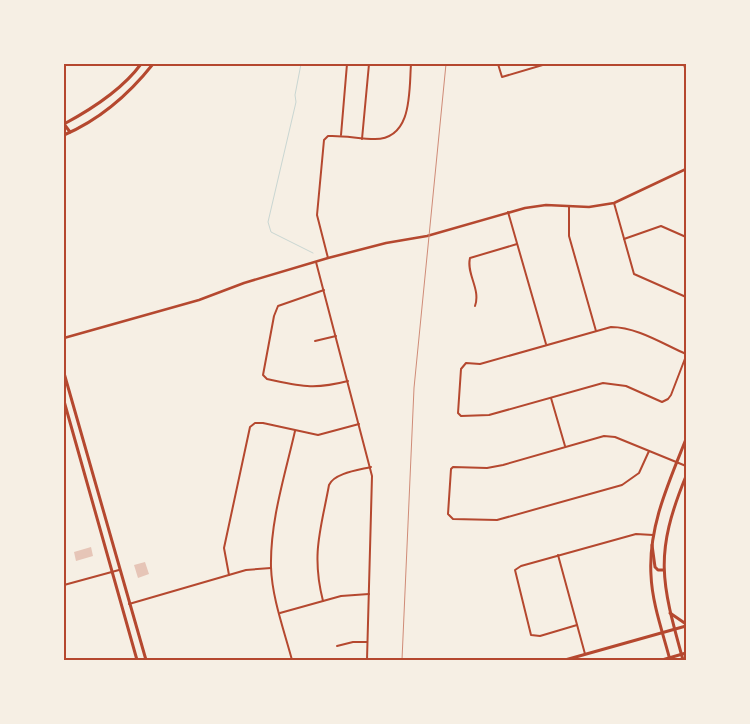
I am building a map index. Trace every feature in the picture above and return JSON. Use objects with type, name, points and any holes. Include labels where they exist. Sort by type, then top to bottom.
[{"type":"main road","points":[[70,132],[64,124],[84,114],[126,82],[141,64]]},
{"type":"main road","points":[[64,135],[103,113],[143,77],[153,64]]},
{"type":"main road","points":[[64,373],[146,660]]},
{"type":"main road","points":[[64,401],[137,660]]},
{"type":"main road","points":[[670,659],[651,578],[652,545],[660,508],[686,439]]},
{"type":"main road","points":[[77,450],[85,448]]},
{"type":"main road","points":[[683,660],[669,612],[663,570],[670,516],[686,476]]},
{"type":"main road","points":[[652,545],[655,567],[658,570],[663,570]]},
{"type":"main road","points":[[669,612],[686,625]]},
{"type":"main road","points":[[565,660],[686,625]]},
{"type":"main road","points":[[131,639],[139,636]]},
{"type":"main road","points":[[662,660],[686,653]]},
{"type":"street","points":[[341,135],[348,64]]},
{"type":"street","points":[[362,139],[369,64]]},
{"type":"street","points":[[328,258],[317,215],[324,140],[328,136],[341,135],[362,139],[384,139],[403,124],[406,116],[411,64]]},
{"type":"street","points":[[498,64],[502,77],[546,64]]},
{"type":"street","points":[[684,64],[686,72]]},
{"type":"street","points":[[64,338],[205,298],[244,283],[328,258],[386,243],[426,236],[508,212],[536,206],[589,207],[614,204],[686,169]]},
{"type":"street","points":[[614,204],[634,274],[686,297]]},
{"type":"street","points":[[569,206],[569,236],[596,330]]},
{"type":"street","points":[[508,212],[546,345]]},
{"type":"street","points":[[624,239],[661,226],[686,237]]},
{"type":"street","points":[[475,306],[478,294],[469,263],[470,258],[517,244]]},
{"type":"street","points":[[316,262],[371,466],[373,482],[366,660]]},
{"type":"street","points":[[324,290],[278,306],[274,316],[263,374],[267,379],[308,388],[324,387],[348,381]]},
{"type":"street","points":[[611,327],[625,328],[686,355],[671,395],[666,401],[662,402],[620,384],[606,383],[489,415],[460,416],[458,413],[461,368],[466,363],[480,364],[546,345],[611,327]]},
{"type":"street","points":[[315,341],[336,336]]},
{"type":"street","points":[[551,398],[565,447]]},
{"type":"street","points":[[229,575],[224,548],[248,430],[255,423],[322,434],[359,424]]},
{"type":"street","points":[[292,660],[271,568],[273,531],[295,431]]},
{"type":"street","points":[[649,451],[639,473],[622,485],[497,520],[453,519],[448,514],[451,469],[487,468],[610,436],[649,451],[677,463],[686,466]]},
{"type":"street","points":[[322,600],[316,574],[316,552],[329,485],[331,480],[337,477],[371,466]]},
{"type":"street","points":[[577,625],[540,636],[532,636],[514,573],[516,569],[558,555],[636,534],[653,535]]},
{"type":"street","points":[[558,555],[585,654]]},
{"type":"street","points":[[129,604],[252,569],[271,568]]},
{"type":"street","points":[[64,585],[119,570]]},
{"type":"street","points":[[280,613],[322,600],[354,594],[369,594]]},
{"type":"street","points":[[337,646],[353,642],[367,642]]},
{"type":"building","points":[[91,547],[93,556],[76,561],[74,552]]},
{"type":"building","points":[[145,562],[149,574],[138,578],[134,565]]},
{"type":"waterway","points":[[301,64],[295,95],[296,102],[268,222],[271,232],[313,253]]},
{"type":"railway","points":[[402,660],[414,388],[446,64]]}]
